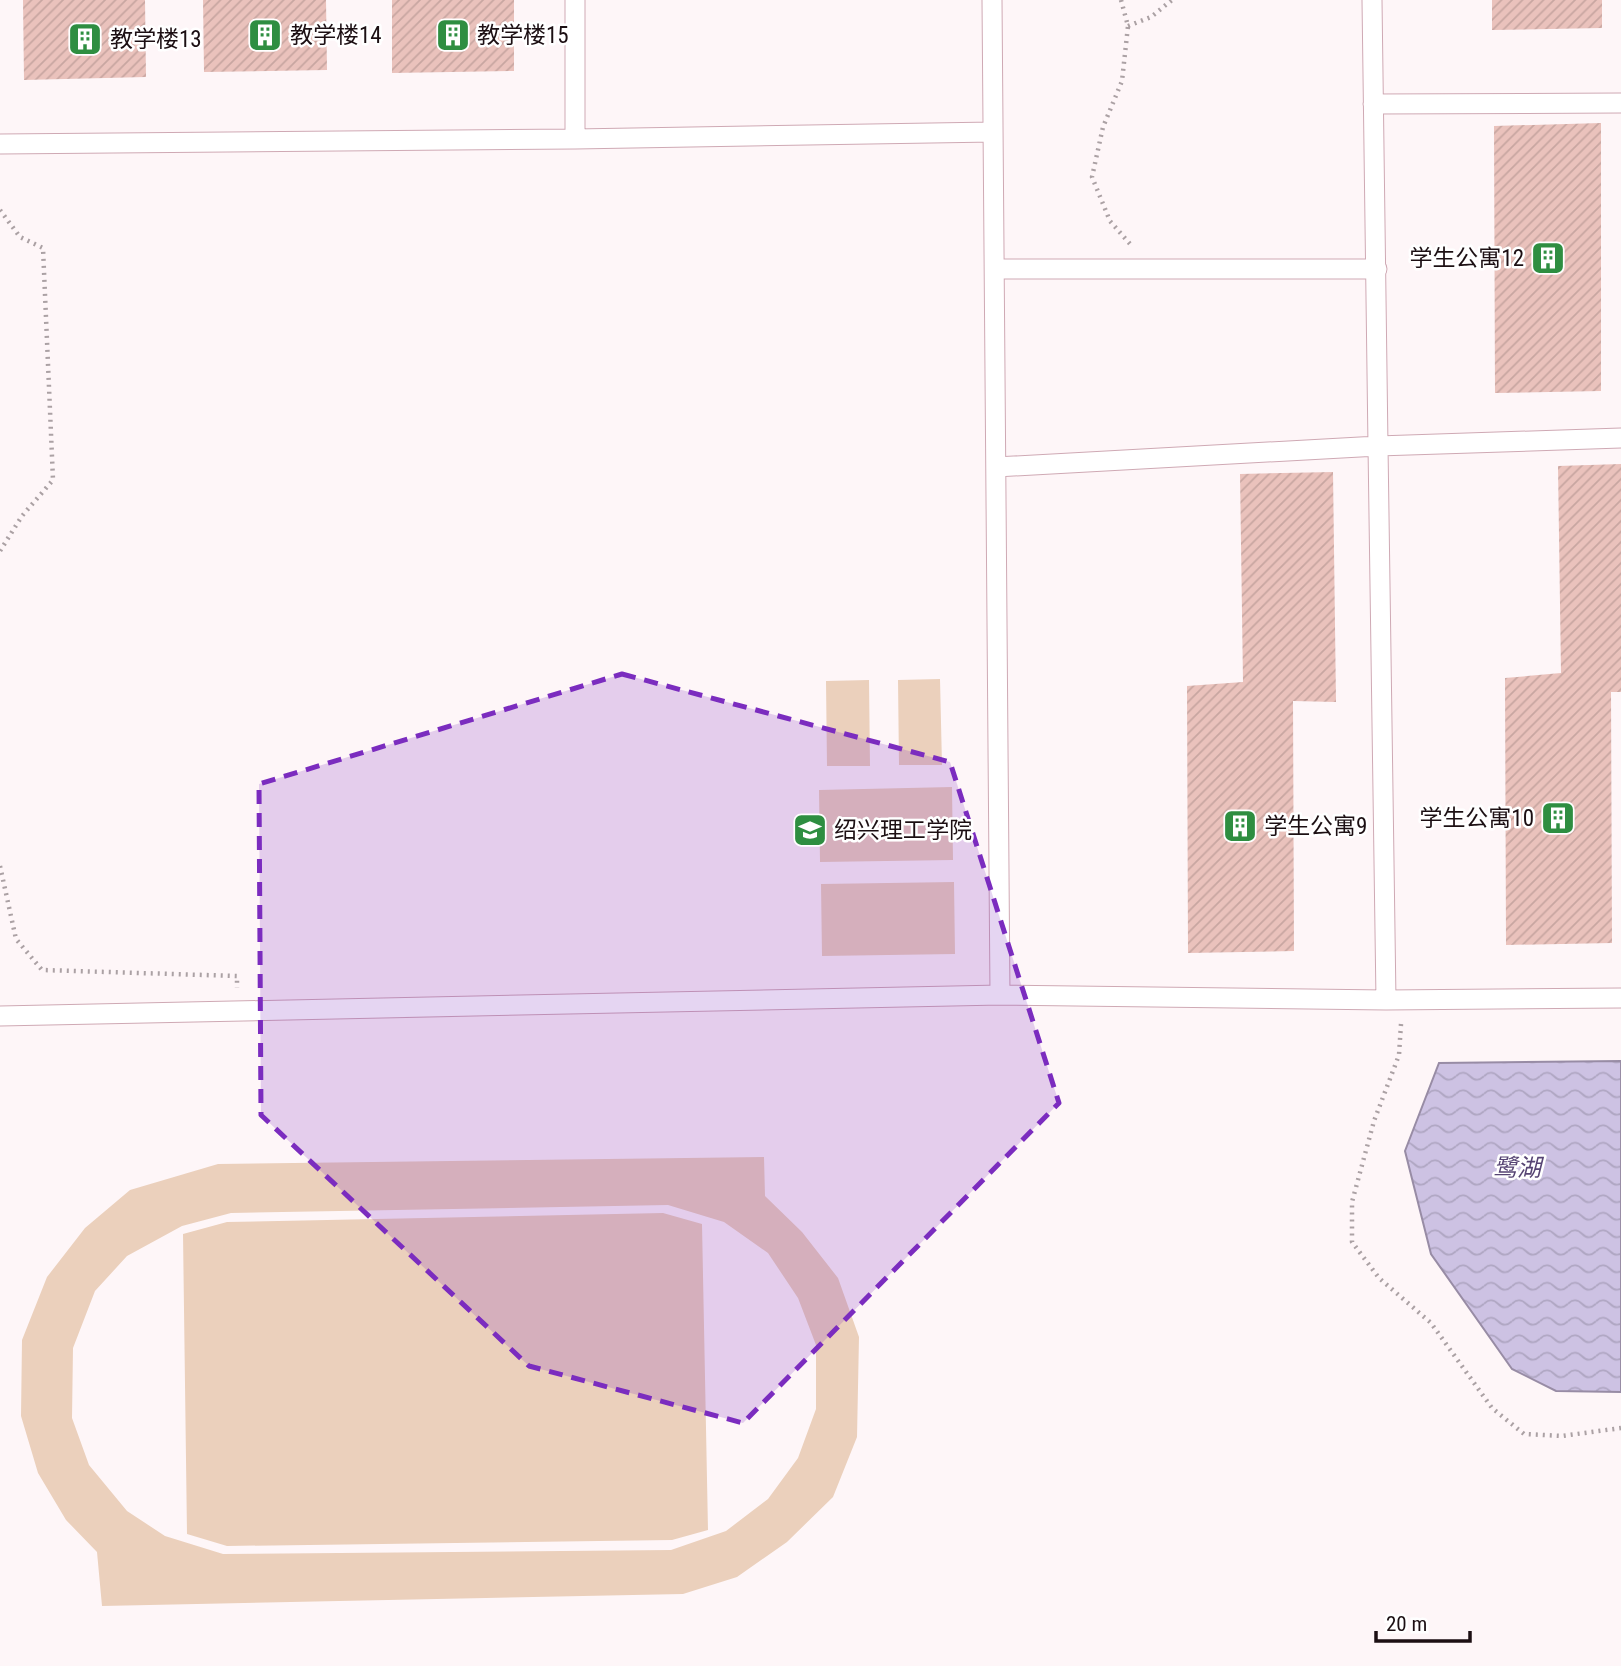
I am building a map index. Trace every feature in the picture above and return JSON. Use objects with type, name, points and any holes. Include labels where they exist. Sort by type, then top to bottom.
[{"type":"lane","points":[[575,0],[575,139]]},
{"type":"lane","points":[[992,0],[1000,995]]},
{"type":"lane","points":[[1372,0],[1378,446],[1394,1000]]},
{"type":"lane","points":[[1373,104],[1621,103]]},
{"type":"lane","points":[[0,144],[993,132]]},
{"type":"lane","points":[[995,269],[1377,269]]},
{"type":"lane","points":[[996,467],[1378,446],[1621,438]]},
{"type":"lane","points":[[0,1016],[1000,995],[1394,1000],[1621,998]]},
{"type":"path","points":[[1121,0],[1128,26],[1122,81],[1103,127],[1091,177],[1110,221],[1133,246],[1147,269]]},
{"type":"path","points":[[1128,26],[1151,17],[1172,0]]},
{"type":"path","points":[[0,210],[20,237],[44,248],[53,480],[22,516],[0,551]]},
{"type":"path","points":[[0,866],[16,939],[42,970],[237,976],[237,1012]]},
{"type":"path","points":[[1394,1000],[1399,1055],[1374,1121],[1352,1202],[1352,1242],[1379,1278],[1431,1323],[1492,1408],[1524,1434],[1562,1436],[1621,1428]]},
{"type":"highlighted area","points":[[622,674],[950,762],[1059,1103],[743,1423],[529,1366],[261,1115],[259,784]]},
{"type":"shaded area","points":[[940,679],[942,765],[899,765],[898,680]]},
{"type":"shaded area","points":[[869,680],[870,766],[827,766],[826,681]]},
{"type":"shaded area","points":[[952,787],[953,860],[820,862],[819,790]]},
{"type":"shaded area","points":[[954,882],[955,954],[822,956],[821,884]]},
{"type":"shaded area","points":[[764,1157],[765,1196],[802,1232],[838,1278],[859,1337],[857,1437],[833,1497],[787,1542],[737,1577],[683,1594],[102,1606],[97,1552],[66,1520],[38,1473],[21,1416],[22,1340],[47,1277],[85,1228],[130,1190],[218,1164]],"holes":[[[668,1205],[724,1222],[768,1253],[798,1298],[816,1345],[816,1409],[798,1458],[768,1499],[726,1531],[671,1550],[223,1554],[165,1536],[127,1511],[89,1465],[72,1418],[73,1348],[95,1291],[127,1256],[182,1226],[231,1213]]]},
{"type":"shaded area","points":[[663,1213],[702,1224],[708,1530],[672,1540],[227,1546],[187,1534],[183,1234],[227,1222]]},
{"type":"water","name":"鹭湖","points":[[1621,1061],[1621,1392],[1556,1391],[1512,1369],[1431,1254],[1405,1151],[1439,1063]]},
{"type":"building","name":"教学楼13","points":[[23,0],[145,0],[146,77],[24,80]]},
{"type":"building","name":"教学楼14","points":[[203,0],[326,0],[327,70],[204,72]]},
{"type":"building","name":"教学楼15","points":[[392,0],[514,0],[514,71],[392,73]]},
{"type":"building","points":[[1492,0],[1602,0],[1602,28],[1492,30]]},
{"type":"building","name":"学生公寓12","points":[[1601,123],[1601,391],[1495,393],[1494,126]]},
{"type":"building","name":"学生公寓10","points":[[1621,464],[1621,692],[1611,692],[1612,943],[1506,945],[1505,678],[1561,673],[1558,466]]},
{"type":"building","name":"学生公寓9","points":[[1333,472],[1336,702],[1293,701],[1294,951],[1188,953],[1187,686],[1243,682],[1240,474]]},
{"type":"place","name":"教学楼14","points":[[265,35]]},
{"type":"place","name":"教学楼15","points":[[453,35]]},
{"type":"place","name":"教学楼13","points":[[85,39]]},
{"type":"place","name":"学生公寓12","points":[[1548,258]]},
{"type":"place","name":"学生公寓10","points":[[1558,818]]},
{"type":"place","name":"学生公寓9","points":[[1240,826]]},
{"type":"place","name":"绍兴理工学院","points":[[810,830]]}]
